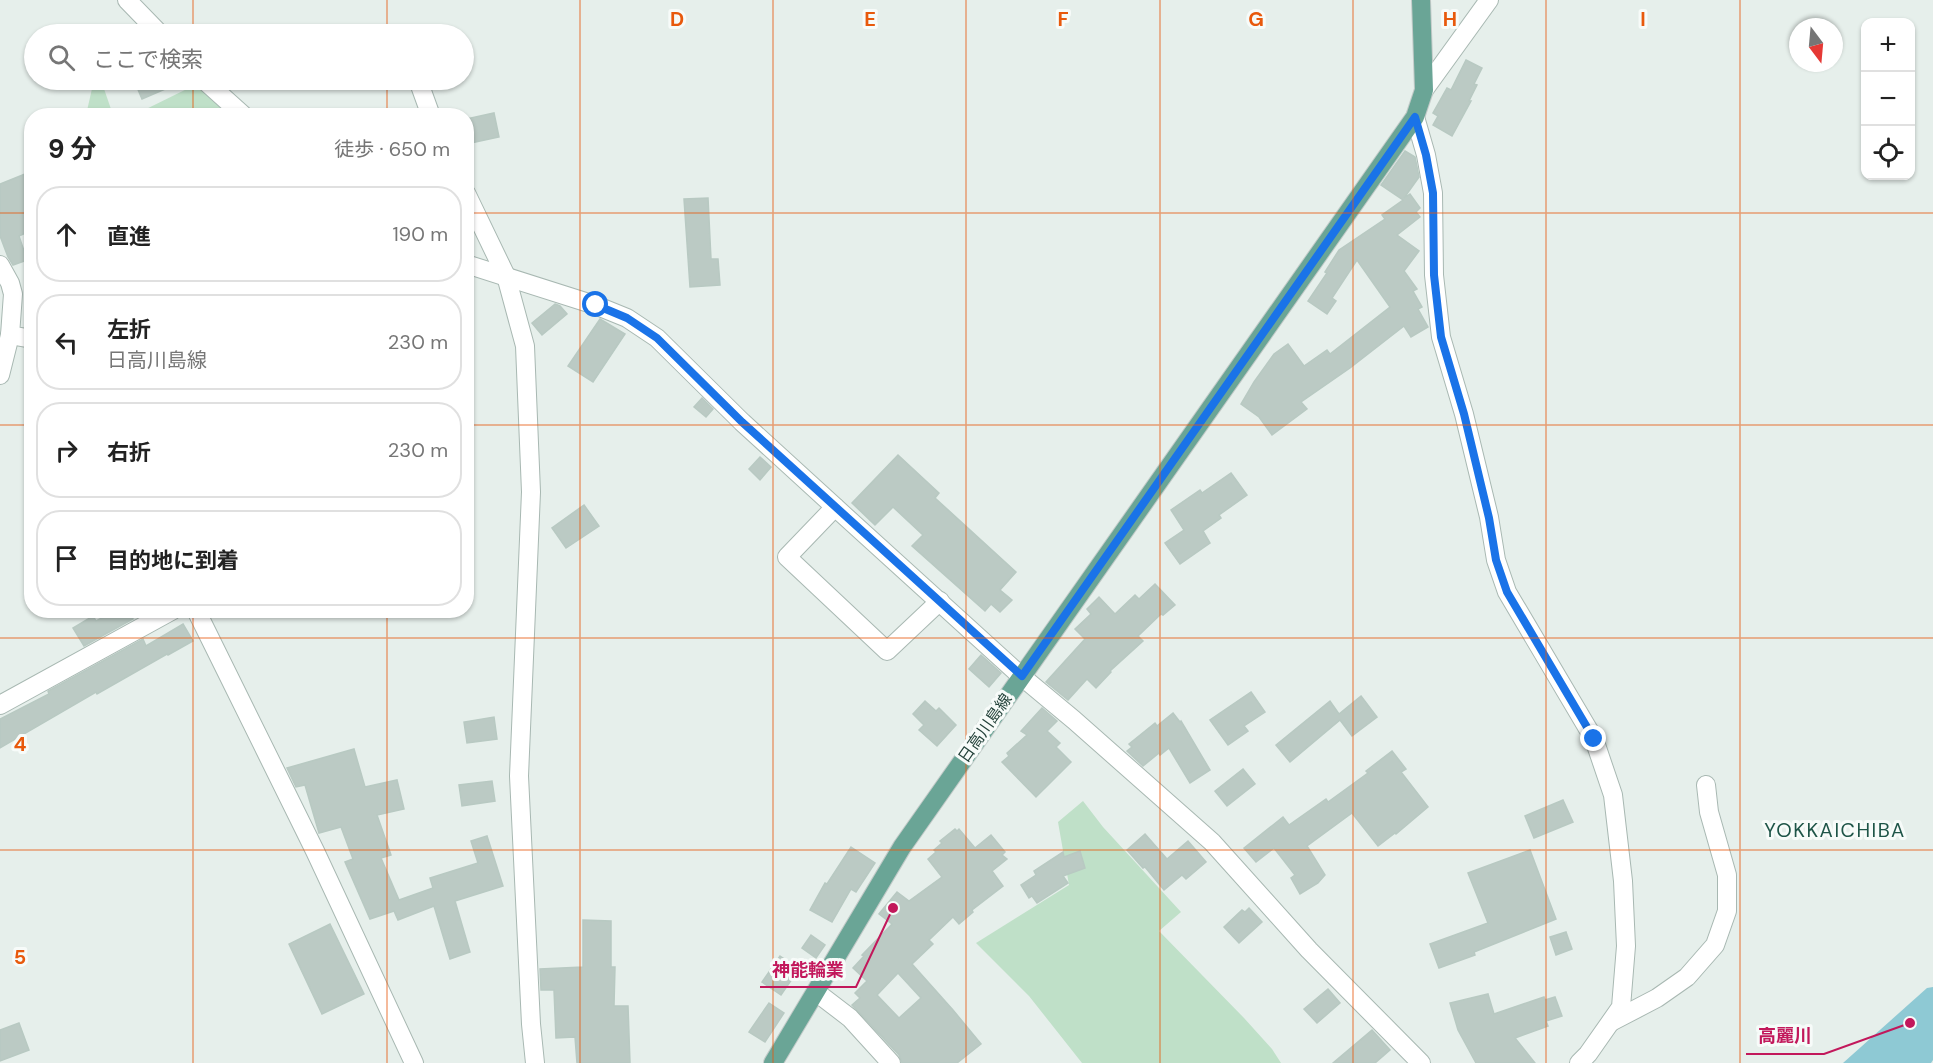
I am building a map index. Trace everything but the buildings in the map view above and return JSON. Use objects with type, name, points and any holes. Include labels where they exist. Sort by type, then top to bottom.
[{"type":"main road","name":"日高川島線","points":[[773,1063],[902,847],[1415,117],[1424,90],[1421,0]]},
{"type":"street","points":[[127,0],[150,24]]},
{"type":"street","points":[[1424,90],[1489,0]]},
{"type":"street","points":[[215,90],[235,108]]},
{"type":"street","points":[[422,90],[428,108]]},
{"type":"street","points":[[1415,117],[1426,155],[1433,193],[1434,275],[1441,337],[1464,414],[1489,518],[1496,560],[1507,592],[1594,739],[1613,795],[1623,881],[1626,945],[1621,1007],[1588,1054],[1579,1063]]},
{"type":"street","points":[[474,210],[506,276],[525,346],[531,492],[519,776],[531,1024],[535,1063]]},
{"type":"street","points":[[0,266],[10,283],[13,294],[10,335],[0,375]]},
{"type":"street","points":[[474,266],[596,305],[627,318],[657,338],[742,422],[835,507],[1022,676],[1212,842],[1308,950],[1421,1063]]},
{"type":"street","points":[[10,335],[24,338]]},
{"type":"street","points":[[835,507],[787,557],[887,651],[940,601]]},
{"type":"street","points":[[0,705],[158,618]]},
{"type":"street","points":[[200,618],[311,841],[414,1063]]},
{"type":"street","points":[[1610,1023],[1657,998],[1687,977],[1715,945],[1727,911],[1727,875],[1719,840],[1709,812],[1706,785]]},
{"type":"street","points":[[816,992],[850,1018],[891,1063]]},
{"type":"green space","points":[[92,90],[104,90],[111,108],[88,108]]},
{"type":"green space","points":[[185,90],[204,90],[224,108],[148,108]]},
{"type":"green space","points":[[1083,801],[1103,827],[1181,912],[1159,931],[1244,1018],[1272,1049],[1281,1063],[1082,1063],[1029,996],[976,943],[1069,885],[1058,822]]},
{"type":"water","points":[[1933,987],[1933,1060],[1931,1063],[1843,1063],[1927,988]]},
{"type":"place","name":"神能輪業","points":[[893,908]]},
{"type":"place","name":"高麗川","points":[[1910,1023]]},
{"type":"district","name":"YOKKAICHIBA","points":[[1835,830]]},
{"type":"route","points":[[596,305],[627,318],[657,338],[742,422],[1022,676],[1415,117],[1426,155],[1433,193],[1434,275],[1441,337],[1464,414],[1489,518],[1496,560],[1507,592],[1594,739]]}]
